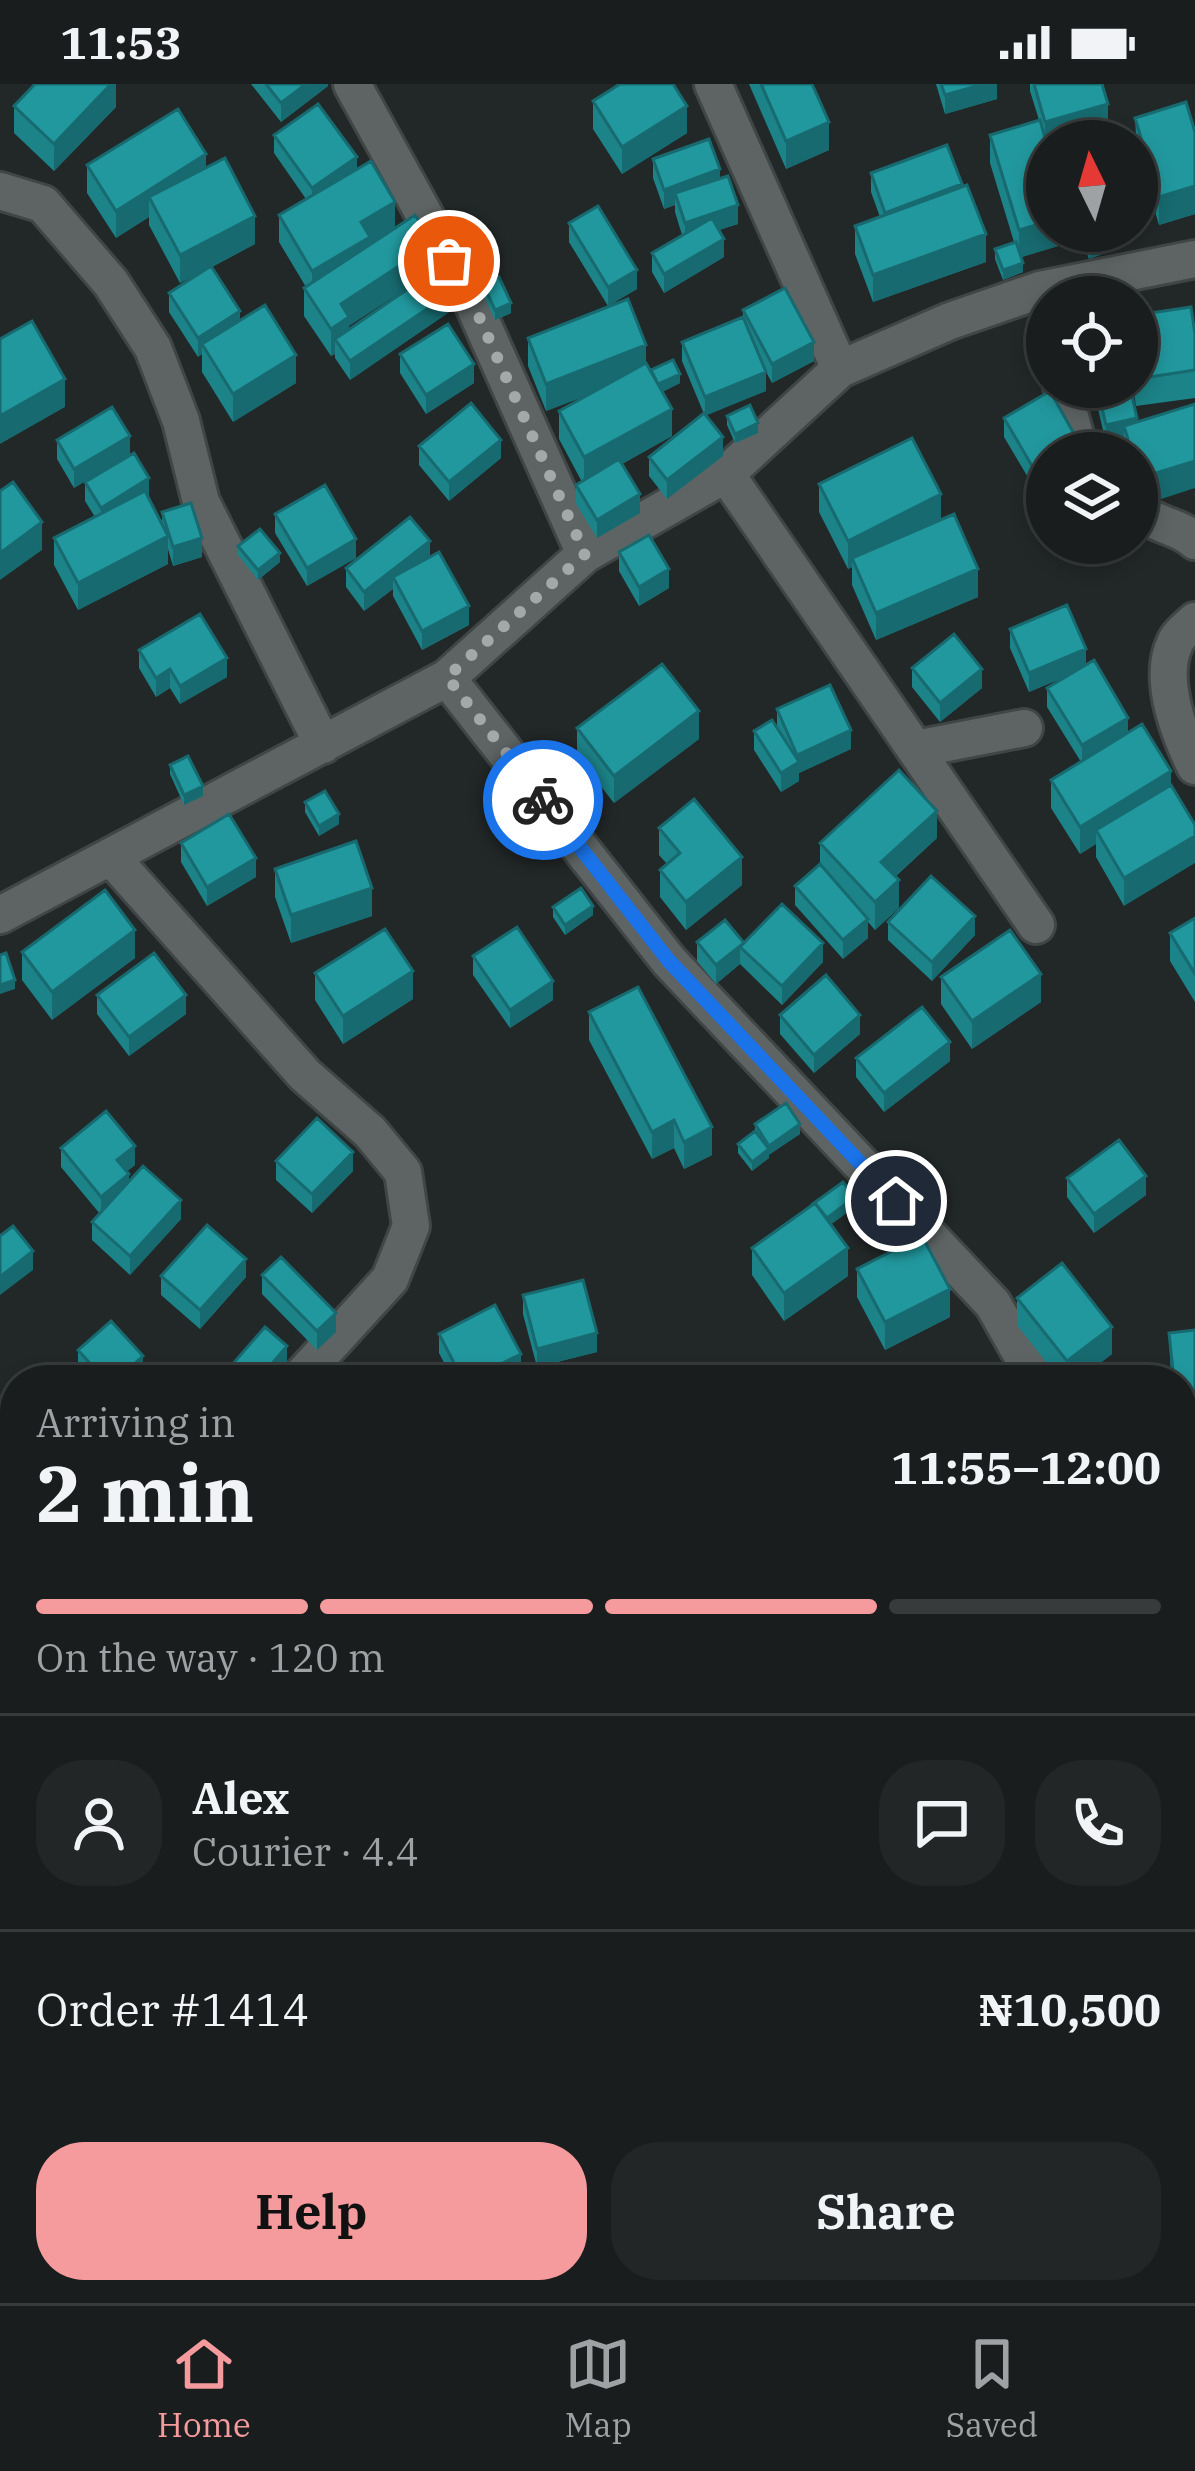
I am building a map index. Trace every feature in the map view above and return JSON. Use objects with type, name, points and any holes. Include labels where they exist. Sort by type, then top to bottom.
[{"type":"street","points":[[352,84],[472,301],[585,554]]},
{"type":"street","points":[[713,84],[840,369]]},
{"type":"street","points":[[0,191],[43,204],[111,283],[153,348],[182,421],[201,502],[323,745]]},
{"type":"street","points":[[1140,276],[1195,259]]},
{"type":"street","points":[[0,915],[447,677],[585,554],[726,474],[840,369],[950,321],[1026,309]]},
{"type":"street","points":[[726,474],[1036,925]]},
{"type":"street","points":[[1158,522],[1195,541]]},
{"type":"street","points":[[1195,621],[1175,643],[1169,687],[1178,731],[1195,766]]},
{"type":"street","points":[[447,677],[669,961],[992,1304],[1027,1365]]},
{"type":"street","points":[[916,748],[1024,728]]},
{"type":"street","points":[[111,857],[305,1075],[370,1132],[403,1172],[411,1226],[390,1279],[312,1365]]},
{"type":"building","points":[[35,84],[111,84],[54,144],[14,106]]},
{"type":"building","points":[[266,84],[306,84],[281,103]]},
{"type":"building","points":[[620,84],[673,84],[687,106],[622,147],[593,101]]},
{"type":"building","points":[[761,84],[812,84],[829,122],[786,141]]},
{"type":"building","points":[[941,84],[984,84],[945,95]]},
{"type":"building","points":[[1034,84],[1102,84],[1108,104],[1044,120]]},
{"type":"building","points":[[1186,102],[1195,132],[1195,186],[1159,197],[1158,120],[1135,118]]},
{"type":"building","points":[[318,104],[357,157],[312,188],[274,135]]},
{"type":"building","points":[[178,109],[206,154],[116,211],[87,165]]},
{"type":"building","points":[[1026,124],[1026,228],[1019,230],[990,135]]},
{"type":"building","points":[[709,139],[720,169],[664,190],[653,159]]},
{"type":"building","points":[[947,145],[962,184],[885,213],[871,173]]},
{"type":"building","points":[[225,158],[255,216],[180,255],[149,197]]},
{"type":"building","points":[[371,161],[395,202],[361,222],[370,237],[312,271],[279,215]]},
{"type":"building","points":[[728,176],[738,205],[685,223],[675,193]]},
{"type":"building","points":[[967,185],[986,234],[873,275],[855,226]]},
{"type":"building","points":[[598,206],[637,270],[608,287],[569,223]]},
{"type":"building","points":[[415,215],[434,243],[341,304],[349,317],[331,329],[304,288]]},
{"type":"building","points":[[712,218],[724,239],[664,274],[652,253]]},
{"type":"building","points":[[1016,242],[1023,263],[1003,270],[995,249]]},
{"type":"building","points":[[211,266],[240,311],[198,338],[169,293]]},
{"type":"building","points":[[440,267],[455,290],[350,361],[335,339]]},
{"type":"building","points":[[499,277],[511,303],[495,310],[483,284]]},
{"type":"building","points":[[785,288],[814,342],[772,364],[743,310]]},
{"type":"building","points":[[628,299],[646,345],[546,384],[528,338]]},
{"type":"building","points":[[265,305],[296,355],[233,394],[202,344]]},
{"type":"building","points":[[1191,307],[1195,370],[1158,376],[1158,312]]},
{"type":"building","points":[[743,317],[766,372],[705,397],[682,342]]},
{"type":"building","points":[[32,321],[65,379],[0,416],[0,339]]},
{"type":"building","points":[[448,324],[474,364],[426,395],[400,354]]},
{"type":"building","points":[[673,360],[680,374],[658,384],[651,370]]},
{"type":"building","points":[[646,363],[672,409],[584,457],[559,411]]},
{"type":"building","points":[[471,403],[501,440],[449,482],[419,446]]},
{"type":"building","points":[[1195,404],[1195,461],[1158,472],[1158,432],[1126,432],[1124,426]]},
{"type":"building","points":[[750,405],[758,423],[735,434],[727,416]]},
{"type":"building","points":[[1026,405],[1060,408],[1073,432],[1026,432],[1026,456],[1004,418]]},
{"type":"building","points":[[112,407],[130,436],[74,469],[57,440]]},
{"type":"building","points":[[1102,408],[1135,408],[1137,418],[1106,425]]},
{"type":"building","points":[[704,413],[723,437],[667,480],[649,457]]},
{"type":"building","points":[[912,438],[941,494],[848,541],[819,484]]},
{"type":"building","points":[[134,453],[149,478],[101,508],[85,482]]},
{"type":"building","points":[[619,459],[640,494],[597,520],[576,485]]},
{"type":"building","points":[[13,482],[42,522],[0,553],[0,491]]},
{"type":"building","points":[[325,485],[356,539],[307,568],[275,514]]},
{"type":"building","points":[[145,491],[168,536],[78,583],[54,538]]},
{"type":"building","points":[[191,503],[202,538],[173,547],[162,512]]},
{"type":"building","points":[[954,514],[978,569],[876,613],[852,558]]},
{"type":"building","points":[[410,517],[430,541],[364,592],[346,568]]},
{"type":"building","points":[[260,529],[280,553],[258,570],[238,546]]},
{"type":"building","points":[[649,535],[669,569],[639,587],[619,552]]},
{"type":"building","points":[[439,552],[469,606],[422,631],[393,577]]},
{"type":"building","points":[[1067,605],[1086,649],[1029,673],[1010,629]]},
{"type":"building","points":[[200,614],[227,658],[180,686],[170,669],[156,678],[139,650]]},
{"type":"building","points":[[954,634],[982,669],[940,703],[912,668]]},
{"type":"building","points":[[1094,660],[1128,718],[1082,745],[1047,688]]},
{"type":"building","points":[[662,664],[699,711],[614,776],[577,728]]},
{"type":"building","points":[[830,685],[851,730],[797,755],[777,709]]},
{"type":"building","points":[[772,720],[799,762],[781,773],[754,731]]},
{"type":"building","points":[[1142,724],[1171,771],[1080,827],[1051,780]]},
{"type":"building","points":[[188,756],[203,786],[184,795],[170,765]]},
{"type":"building","points":[[899,770],[937,811],[881,862],[899,880],[875,902],[820,843]]},
{"type":"building","points":[[1171,785],[1195,825],[1195,836],[1124,878],[1096,830]]},
{"type":"building","points":[[325,791],[339,814],[319,826],[305,802]]},
{"type":"building","points":[[694,799],[742,857],[686,902],[660,870],[680,853],[659,828]]},
{"type":"building","points":[[229,814],[256,858],[207,887],[181,843]]},
{"type":"building","points":[[356,841],[372,888],[291,915],[275,869]]},
{"type":"building","points":[[820,864],[868,919],[843,940],[795,886]]},
{"type":"building","points":[[931,876],[975,916],[932,962],[888,922]]},
{"type":"building","points":[[581,888],[593,906],[565,925],[553,907]]},
{"type":"building","points":[[105,890],[135,930],[52,992],[22,952]]},
{"type":"building","points":[[782,904],[823,943],[782,986],[740,947]]},
{"type":"building","points":[[1195,918],[1195,974],[1170,933]]},
{"type":"building","points":[[725,920],[744,943],[716,965],[697,942]]},
{"type":"building","points":[[517,927],[553,981],[510,1010],[473,956]]},
{"type":"building","points":[[385,929],[413,971],[343,1016],[315,973]]},
{"type":"building","points":[[1010,930],[1041,974],[972,1021],[941,977]]},
{"type":"building","points":[[6,953],[15,980],[0,985],[0,955]]},
{"type":"building","points":[[154,953],[186,995],[129,1037],[97,995]]},
{"type":"building","points":[[826,975],[860,1015],[814,1055],[780,1015]]},
{"type":"building","points":[[638,987],[712,1127],[684,1142],[674,1120],[652,1132],[589,1012]]},
{"type":"building","points":[[922,1007],[950,1042],[884,1093],[856,1058]]},
{"type":"building","points":[[786,1103],[800,1124],[769,1146],[755,1124]]},
{"type":"building","points":[[106,1111],[135,1146],[117,1160],[129,1174],[101,1197],[61,1148]]},
{"type":"building","points":[[317,1118],[353,1152],[312,1194],[276,1161]]},
{"type":"building","points":[[755,1131],[769,1149],[752,1162],[738,1144]]},
{"type":"building","points":[[1119,1140],[1146,1176],[1094,1214],[1067,1178]]},
{"type":"building","points":[[143,1166],[181,1200],[130,1256],[92,1222]]},
{"type":"building","points":[[843,1182],[855,1197],[827,1218],[814,1203]]},
{"type":"building","points":[[815,1203],[848,1248],[784,1293],[752,1248]]},
{"type":"building","points":[[207,1225],[246,1259],[200,1310],[161,1276]]},
{"type":"building","points":[[13,1226],[33,1251],[0,1277],[0,1236]]},
{"type":"building","points":[[922,1236],[950,1289],[885,1322],[857,1269]]},
{"type":"building","points":[[281,1257],[336,1313],[317,1331],[262,1275]]},
{"type":"building","points":[[1062,1263],[1112,1327],[1067,1361],[1017,1298]]},
{"type":"building","points":[[583,1280],[597,1333],[537,1349],[523,1295]]},
{"type":"building","points":[[495,1305],[521,1354],[499,1365],[455,1365],[439,1334]]},
{"type":"building","points":[[111,1321],[143,1356],[133,1365],[92,1365],[78,1350]]},
{"type":"building","points":[[265,1327],[287,1346],[271,1365],[232,1365]]},
{"type":"building","points":[[1195,1330],[1195,1365],[1172,1365],[1169,1333]]},
{"type":"way so far","points":[[449,261],[472,301],[585,554],[447,677],[543,800]]},
{"type":"route","points":[[543,800],[669,961],[896,1201]]}]
